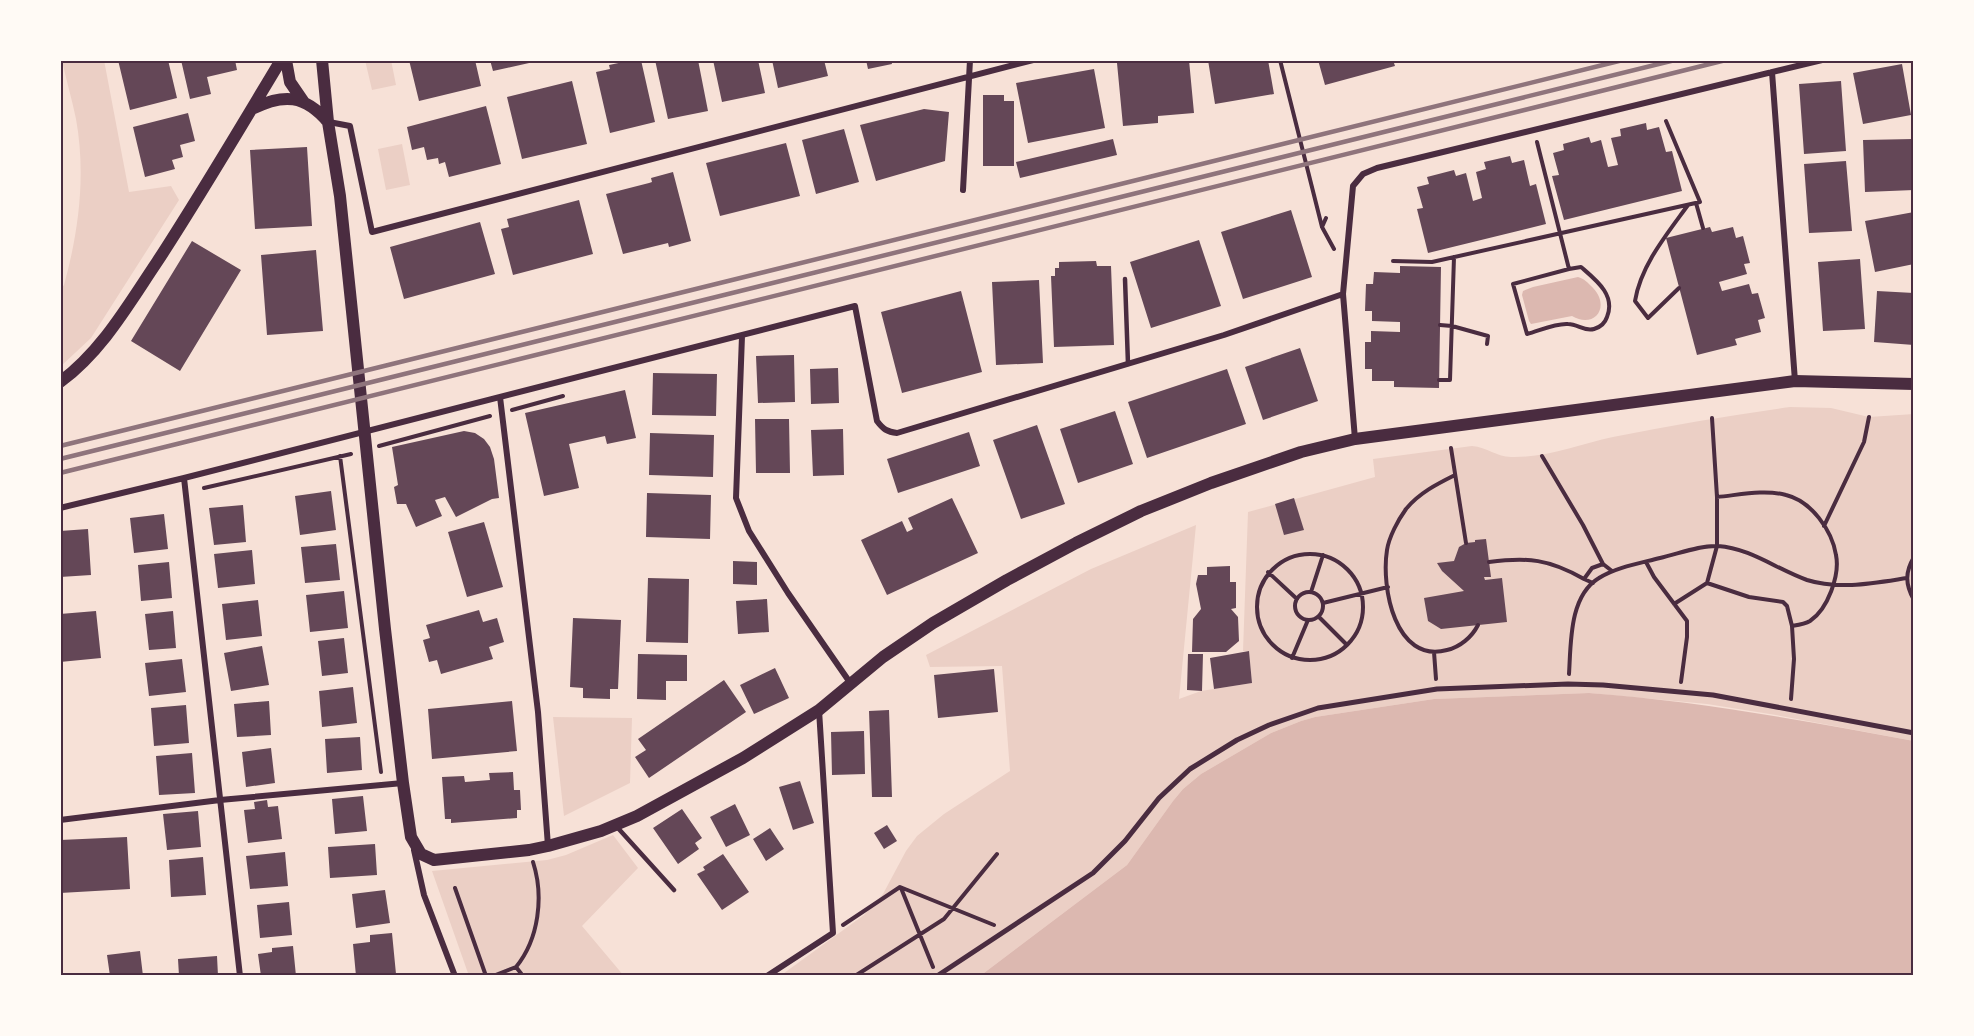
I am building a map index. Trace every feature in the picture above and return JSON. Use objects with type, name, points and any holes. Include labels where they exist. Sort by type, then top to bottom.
[{"type":"main road","points":[[312,60],[321,70],[324,84]]},
{"type":"main road","points":[[322,60],[328,122],[340,196],[403,783],[411,837],[415,847],[421,854],[434,860],[548,846],[601,831],[637,816],[743,758],[819,710],[883,657],[933,623],[1006,580],[1141,511],[1230,476],[1301,452],[1355,440],[1795,381],[1914,384]]},
{"type":"main road","points":[[284,62],[290,82],[303,101]]},
{"type":"main road","points":[[60,382],[90,355],[116,324],[190,211],[251,109],[284,62]]},
{"type":"main road","points":[[251,109],[279,99],[303,101],[314,107],[328,122]]},
{"type":"street","points":[[963,190],[970,60]]},
{"type":"street","points":[[328,122],[350,126],[372,232],[1033,60]]},
{"type":"street","points":[[1355,440],[1343,294],[1353,186],[1363,174],[1377,168],[1822,60]]},
{"type":"street","points":[[1772,72],[1795,381]]},
{"type":"street","points":[[60,508],[855,306],[877,421],[882,428],[897,434],[1224,335],[1343,294]]},
{"type":"street","points":[[742,336],[736,498],[749,531],[788,593],[851,684]]},
{"type":"street","points":[[500,397],[538,712],[548,846]]},
{"type":"street","points":[[184,478],[240,976]]},
{"type":"street","points":[[937,976],[1093,873],[1125,842],[1174,782],[1206,759],[1237,740],[1318,708],[1437,689],[1568,684],[1680,691],[1914,733]]},
{"type":"street","points":[[767,976],[833,933],[819,710]]},
{"type":"street","points":[[61,818],[403,783]]},
{"type":"street","points":[[411,837],[424,895],[454,976]]},
{"type":"street","points":[[419,873],[422,867],[434,860]]},
{"type":"lane","points":[[1125,279],[1128,364]]},
{"type":"lane","points":[[615,825],[674,890]]},
{"type":"path","points":[[1280,60],[1322,227],[1326,218]]},
{"type":"path","points":[[1393,261],[1432,262],[1700,202],[1666,121]]},
{"type":"path","points":[[1537,142],[1569,269]]},
{"type":"path","points":[[1696,203],[1703,228]]},
{"type":"path","points":[[1679,288],[1648,318],[1635,301],[1638,283],[1655,252],[1688,204]]},
{"type":"path","points":[[1439,380],[1450,380],[1454,257]]},
{"type":"path","points":[[1581,267],[1607,293],[1610,302],[1609,314],[1604,324],[1596,329],[1585,330],[1566,324],[1527,334],[1513,284],[1569,269],[1581,267]]},
{"type":"path","points":[[1440,325],[1488,336],[1487,344]]},
{"type":"path","points":[[1824,526],[1864,442],[1869,417]]},
{"type":"path","points":[[1674,604],[1707,583],[1717,546],[1717,496],[1712,418]]},
{"type":"path","points":[[338,439],[382,785]]},
{"type":"path","points":[[1451,448],[1466,543]]},
{"type":"path","points":[[1542,456],[1603,564],[1613,572]]},
{"type":"path","points":[[1455,475],[1424,492],[1401,517],[1387,549],[1388,587],[1398,628],[1415,646],[1434,652],[1452,649],[1468,639],[1478,625]]},
{"type":"path","points":[[1717,496],[1756,493],[1786,495],[1810,508],[1824,526],[1834,544],[1837,556],[1832,585],[1824,605],[1816,615],[1807,622],[1792,626]]},
{"type":"path","points":[[1568,684],[1574,619],[1583,596],[1600,577],[1613,572],[1717,546],[1758,558],[1806,579],[1832,585],[1877,583],[1907,578]]},
{"type":"path","points":[[1305,553],[1323,555],[1339,562],[1352,574],[1364,605],[1361,623],[1354,638],[1342,650],[1326,658],[1309,661],[1292,658],[1271,644],[1259,611],[1259,596],[1268,572],[1287,558],[1305,553]]},
{"type":"path","points":[[1311,592],[1323,555]]},
{"type":"path","points":[[1914,557],[1908,567],[1907,578],[1908,589],[1914,600]]},
{"type":"path","points":[[1489,562],[1529,559],[1557,566],[1593,583]]},
{"type":"path","points":[[1646,562],[1654,577],[1686,617],[1688,626],[1680,691]]},
{"type":"path","points":[[1584,579],[1592,568],[1603,564]]},
{"type":"path","points":[[1268,572],[1297,599]]},
{"type":"path","points":[[1707,583],[1749,597],[1783,602],[1787,606],[1792,626],[1794,667],[1789,709]]},
{"type":"path","points":[[1323,603],[1388,587]]},
{"type":"path","points":[[1311,592],[1320,596],[1323,609],[1319,617],[1308,620],[1301,618],[1296,610],[1297,599],[1302,594],[1311,592]]},
{"type":"path","points":[[1319,617],[1347,645]]},
{"type":"path","points":[[1292,658],[1308,620]]},
{"type":"path","points":[[1434,652],[1437,689]]},
{"type":"path","points":[[493,976],[516,967],[530,945],[537,917],[536,872],[529,850]]},
{"type":"path","points":[[855,976],[944,919],[997,854]]},
{"type":"path","points":[[900,887],[1007,930]]},
{"type":"path","points":[[833,933],[900,887]]},
{"type":"path","points":[[900,887],[937,976]]},
{"type":"path","points":[[455,888],[486,976]]},
{"type":"path","points":[[516,967],[523,976]]},
{"type":"shaded area","points":[[62,60],[104,60],[129,192],[171,186],[179,200],[91,338],[60,367],[60,290],[64,285],[74,244],[81,181],[76,119]]},
{"type":"shaded area","points":[[365,60],[391,60],[396,85],[372,90]]},
{"type":"shaded area","points":[[402,144],[410,185],[386,190],[378,149]]},
{"type":"shaded area","points":[[1578,277],[1586,281],[1600,300],[1598,313],[1594,318],[1580,320],[1572,316],[1531,324],[1522,295],[1523,291]]},
{"type":"shaded area","points":[[1790,407],[1831,408],[1869,417],[1914,414],[1914,741],[1707,704],[1589,693],[1434,699],[1315,717],[1271,733],[1201,774],[1173,801],[1127,865],[980,976],[780,976],[864,915],[883,894],[906,851],[917,836],[944,814],[1010,771],[1002,666],[930,667],[926,655],[1091,569],[1196,525],[1179,699],[1201,691],[1252,683],[1249,651],[1243,651],[1248,512],[1375,477],[1373,459],[1472,446],[1506,457],[1524,457],[1635,433]]},
{"type":"shaded area","points":[[1589,693],[1712,706],[1914,741],[1914,976],[980,976],[1127,865],[1183,789],[1201,774],[1271,733],[1315,717],[1434,699]]},
{"type":"shaded area","points":[[553,717],[632,718],[630,783],[564,816]]},
{"type":"shaded area","points":[[613,835],[638,868],[582,926],[624,976],[469,976],[432,871],[547,860],[566,855]]},
{"type":"building","points":[[118,60],[168,60],[177,98],[130,110]]},
{"type":"building","points":[[181,60],[235,60],[237,70],[207,77],[211,94],[190,99]]},
{"type":"building","points":[[409,60],[475,60],[481,86],[419,101]]},
{"type":"building","points":[[490,60],[538,60],[538,61],[493,71]]},
{"type":"building","points":[[641,60],[655,122],[610,133],[596,72],[610,69],[609,65]]},
{"type":"building","points":[[655,60],[698,60],[708,111],[668,119]]},
{"type":"building","points":[[713,60],[758,60],[765,93],[722,102]]},
{"type":"building","points":[[772,60],[824,60],[828,76],[778,88]]},
{"type":"building","points":[[866,60],[891,60],[892,64],[868,69]]},
{"type":"building","points":[[1189,60],[1194,113],[1158,116],[1158,123],[1123,126],[1117,63]]},
{"type":"building","points":[[1208,60],[1268,60],[1274,94],[1215,104]]},
{"type":"building","points":[[1318,60],[1393,60],[1395,66],[1325,85]]},
{"type":"building","points":[[1902,64],[1911,115],[1863,124],[1853,73]]},
{"type":"building","points":[[1094,69],[1105,128],[1028,143],[1016,83]]},
{"type":"building","points":[[572,81],[587,144],[522,159],[507,97]]},
{"type":"building","points":[[1841,81],[1846,151],[1804,154],[1799,84]]},
{"type":"building","points":[[983,95],[1004,95],[1004,101],[1014,101],[1014,166],[983,166]]},
{"type":"building","points":[[486,106],[501,164],[449,177],[445,162],[439,164],[438,158],[427,160],[424,147],[412,150],[407,127]]},
{"type":"building","points":[[924,109],[949,112],[945,161],[876,181],[860,125]]},
{"type":"building","points":[[188,113],[195,141],[180,145],[183,157],[172,160],[175,169],[145,177],[133,127]]},
{"type":"building","points":[[1646,123],[1647,130],[1659,127],[1666,152],[1672,151],[1682,191],[1564,220],[1552,176],[1559,175],[1553,153],[1564,150],[1563,144],[1589,137],[1591,143],[1601,140],[1608,167],[1618,165],[1611,138],[1621,136],[1620,129]]},
{"type":"building","points":[[844,129],[859,182],[816,194],[802,140]]},
{"type":"building","points":[[1113,139],[1117,155],[1020,178],[1016,162]]},
{"type":"building","points":[[1913,139],[1914,190],[1865,192],[1863,140]]},
{"type":"building","points":[[786,143],[800,196],[720,216],[706,163]]},
{"type":"building","points":[[307,147],[312,226],[255,229],[250,150]]},
{"type":"building","points":[[1510,156],[1512,163],[1524,160],[1530,186],[1536,184],[1546,224],[1428,253],[1417,209],[1423,208],[1417,187],[1429,184],[1427,177],[1454,170],[1456,176],[1466,173],[1473,201],[1482,198],[1476,172],[1486,169],[1484,162]]},
{"type":"building","points":[[1846,161],[1852,231],[1809,233],[1804,164]]},
{"type":"building","points":[[673,172],[691,241],[669,247],[668,243],[623,254],[606,194],[649,183],[652,182],[651,178]]},
{"type":"building","points":[[579,200],[593,254],[513,275],[501,229],[509,227],[507,219]]},
{"type":"building","points":[[1291,210],[1312,277],[1243,299],[1221,232]]},
{"type":"building","points":[[1914,212],[1914,264],[1875,272],[1865,221]]},
{"type":"building","points":[[480,222],[495,274],[404,299],[390,247]]},
{"type":"building","points":[[1710,227],[1712,232],[1733,227],[1736,238],[1743,236],[1750,263],[1744,264],[1747,274],[1719,282],[1722,291],[1749,284],[1752,294],[1758,293],[1765,318],[1758,320],[1761,332],[1735,339],[1737,345],[1697,355],[1666,238]]},
{"type":"building","points":[[1199,240],[1221,306],[1151,328],[1130,262]]},
{"type":"building","points":[[192,241],[241,270],[180,371],[131,341]]},
{"type":"building","points":[[316,250],[323,331],[267,335],[261,255]]},
{"type":"building","points":[[1860,259],[1865,329],[1823,331],[1818,262]]},
{"type":"building","points":[[1096,261],[1097,266],[1111,266],[1114,345],[1054,347],[1051,276],[1055,276],[1055,268],[1059,268],[1059,262]]},
{"type":"building","points":[[1400,266],[1441,267],[1439,388],[1394,387],[1394,381],[1372,381],[1372,369],[1365,369],[1365,342],[1371,342],[1371,331],[1400,332],[1400,322],[1372,321],[1372,311],[1365,311],[1366,284],[1373,284],[1374,272],[1400,273]]},
{"type":"building","points":[[1039,280],[1043,363],[996,365],[992,282]]},
{"type":"building","points":[[961,291],[982,372],[902,393],[881,312]]},
{"type":"building","points":[[1877,291],[1914,293],[1914,345],[1874,342]]},
{"type":"building","points":[[1300,348],[1318,401],[1263,420],[1245,367]]},
{"type":"building","points":[[794,355],[795,402],[758,403],[756,356]]},
{"type":"building","points":[[838,368],[839,403],[811,404],[810,369]]},
{"type":"building","points":[[1227,369],[1246,424],[1147,458],[1128,402]]},
{"type":"building","points":[[653,373],[717,374],[716,416],[652,415]]},
{"type":"building","points":[[625,390],[636,438],[607,444],[605,436],[569,444],[579,488],[544,496],[525,413]]},
{"type":"building","points":[[1115,411],[1133,464],[1078,483],[1060,429]]},
{"type":"building","points":[[755,419],[789,419],[790,473],[756,473]]},
{"type":"building","points":[[1037,425],[1065,504],[1021,519],[993,440]]},
{"type":"building","points":[[843,429],[844,475],[813,476],[811,430]]},
{"type":"building","points":[[464,431],[475,433],[490,447],[494,459],[499,498],[492,499],[456,517],[445,497],[435,500],[442,516],[416,527],[406,504],[397,504],[394,487],[398,485],[392,447]]},
{"type":"building","points":[[969,432],[980,466],[898,493],[887,459]]},
{"type":"building","points":[[650,433],[714,435],[713,477],[649,475]]},
{"type":"building","points":[[331,491],[336,530],[300,535],[295,496]]},
{"type":"building","points":[[647,493],[711,495],[710,539],[646,537]]},
{"type":"building","points":[[952,498],[978,553],[887,595],[861,540],[902,521],[907,532],[913,529],[908,518]]},
{"type":"building","points":[[1294,498],[1304,530],[1284,535],[1275,504]]},
{"type":"building","points":[[243,505],[246,542],[214,545],[209,508]]},
{"type":"building","points":[[164,514],[168,549],[134,553],[130,518]]},
{"type":"building","points":[[484,522],[503,587],[467,597],[448,532]]},
{"type":"building","points":[[88,529],[91,575],[60,577],[60,531]]},
{"type":"building","points":[[1486,539],[1491,577],[1484,577],[1485,580],[1502,578],[1507,622],[1441,629],[1428,621],[1424,598],[1464,591],[1442,571],[1437,563],[1454,561],[1459,547],[1475,542],[1475,540]]},
{"type":"building","points":[[336,544],[340,580],[305,583],[301,547]]},
{"type":"building","points":[[252,550],[255,584],[218,588],[214,554]]},
{"type":"building","points":[[733,561],[757,562],[757,585],[733,584]]},
{"type":"building","points":[[169,562],[172,598],[141,601],[138,565]]},
{"type":"building","points":[[1230,566],[1230,582],[1236,582],[1236,608],[1231,609],[1238,617],[1239,641],[1226,652],[1192,652],[1193,619],[1201,609],[1196,584],[1198,575],[1207,575],[1207,567]]},
{"type":"building","points":[[648,578],[689,579],[688,643],[646,642]]},
{"type":"building","points":[[344,591],[348,628],[310,632],[306,595]]},
{"type":"building","points":[[767,599],[769,632],[738,634],[736,601]]},
{"type":"building","points":[[258,600],[262,636],[226,640],[222,604]]},
{"type":"building","points":[[479,610],[483,622],[497,618],[504,642],[489,647],[493,659],[441,674],[437,660],[429,662],[423,640],[430,638],[426,625]]},
{"type":"building","points":[[96,611],[101,658],[60,662],[60,614]]},
{"type":"building","points":[[173,611],[176,648],[149,650],[145,614]]},
{"type":"building","points":[[573,618],[621,620],[618,689],[610,689],[610,699],[583,698],[583,688],[570,687]]},
{"type":"building","points":[[344,638],[348,673],[322,676],[318,641]]},
{"type":"building","points":[[262,646],[269,685],[231,691],[224,653]]},
{"type":"building","points":[[1249,651],[1252,683],[1214,689],[1210,658]]},
{"type":"building","points":[[638,654],[687,655],[687,681],[666,681],[666,700],[637,699]]},
{"type":"building","points":[[1188,654],[1203,654],[1202,691],[1187,690]]},
{"type":"building","points":[[182,659],[186,692],[149,696],[145,663]]},
{"type":"building","points":[[775,668],[789,698],[754,714],[740,685]]},
{"type":"building","points":[[994,669],[998,712],[938,718],[934,675]]},
{"type":"building","points":[[724,680],[746,712],[649,778],[635,757],[646,750],[638,739]]},
{"type":"building","points":[[353,687],[357,723],[322,727],[319,691]]},
{"type":"building","points":[[269,701],[271,735],[237,737],[234,704]]},
{"type":"building","points":[[512,701],[517,751],[432,759],[428,709]]},
{"type":"building","points":[[186,705],[189,743],[154,746],[151,708]]},
{"type":"building","points":[[889,710],[892,797],[872,797],[869,711]]},
{"type":"building","points":[[864,731],[865,774],[832,775],[831,732]]},
{"type":"building","points":[[360,737],[362,770],[327,773],[325,739]]},
{"type":"building","points":[[271,748],[275,783],[246,787],[242,752]]},
{"type":"building","points":[[192,753],[195,793],[159,795],[156,756]]},
{"type":"building","points":[[513,772],[514,790],[520,790],[521,810],[517,810],[517,818],[451,823],[451,819],[445,819],[442,777],[464,776],[465,782],[490,780],[489,773]]},
{"type":"building","points":[[800,781],[814,823],[793,830],[779,787]]},
{"type":"building","points":[[363,796],[367,831],[335,834],[332,799]]},
{"type":"building","points":[[267,800],[268,807],[278,806],[282,839],[248,843],[244,810],[255,809],[254,802]]},
{"type":"building","points":[[735,804],[750,835],[726,847],[710,817]]},
{"type":"building","points":[[682,809],[702,838],[695,843],[699,849],[678,864],[653,828]]},
{"type":"building","points":[[198,811],[201,847],[167,850],[163,814]]},
{"type":"building","points":[[887,825],[897,841],[884,849],[874,833]]},
{"type":"building","points":[[770,828],[784,849],[766,861],[753,839]]},
{"type":"building","points":[[127,837],[130,889],[60,893],[60,840]]},
{"type":"building","points":[[375,844],[377,875],[330,878],[328,847]]},
{"type":"building","points":[[285,852],[288,886],[250,889],[246,856]]},
{"type":"building","points":[[723,854],[749,892],[722,910],[697,874],[705,870],[703,867]]},
{"type":"building","points":[[203,857],[206,895],[171,897],[169,860]]},
{"type":"building","points":[[385,890],[390,923],[356,928],[352,894]]},
{"type":"building","points":[[289,902],[292,935],[260,938],[257,905]]},
{"type":"building","points":[[392,933],[396,974],[356,976],[353,944],[370,942],[370,935]]},
{"type":"building","points":[[293,946],[296,976],[261,976],[258,954],[272,952],[272,948]]},
{"type":"building","points":[[140,951],[143,976],[110,976],[107,955]]},
{"type":"building","points":[[217,956],[218,976],[179,976],[178,959]]},
{"type":"railway","points":[[60,446],[1623,60]]},
{"type":"railway","points":[[60,459],[1675,60]]},
{"type":"railway","points":[[60,473],[1726,60]]}]
